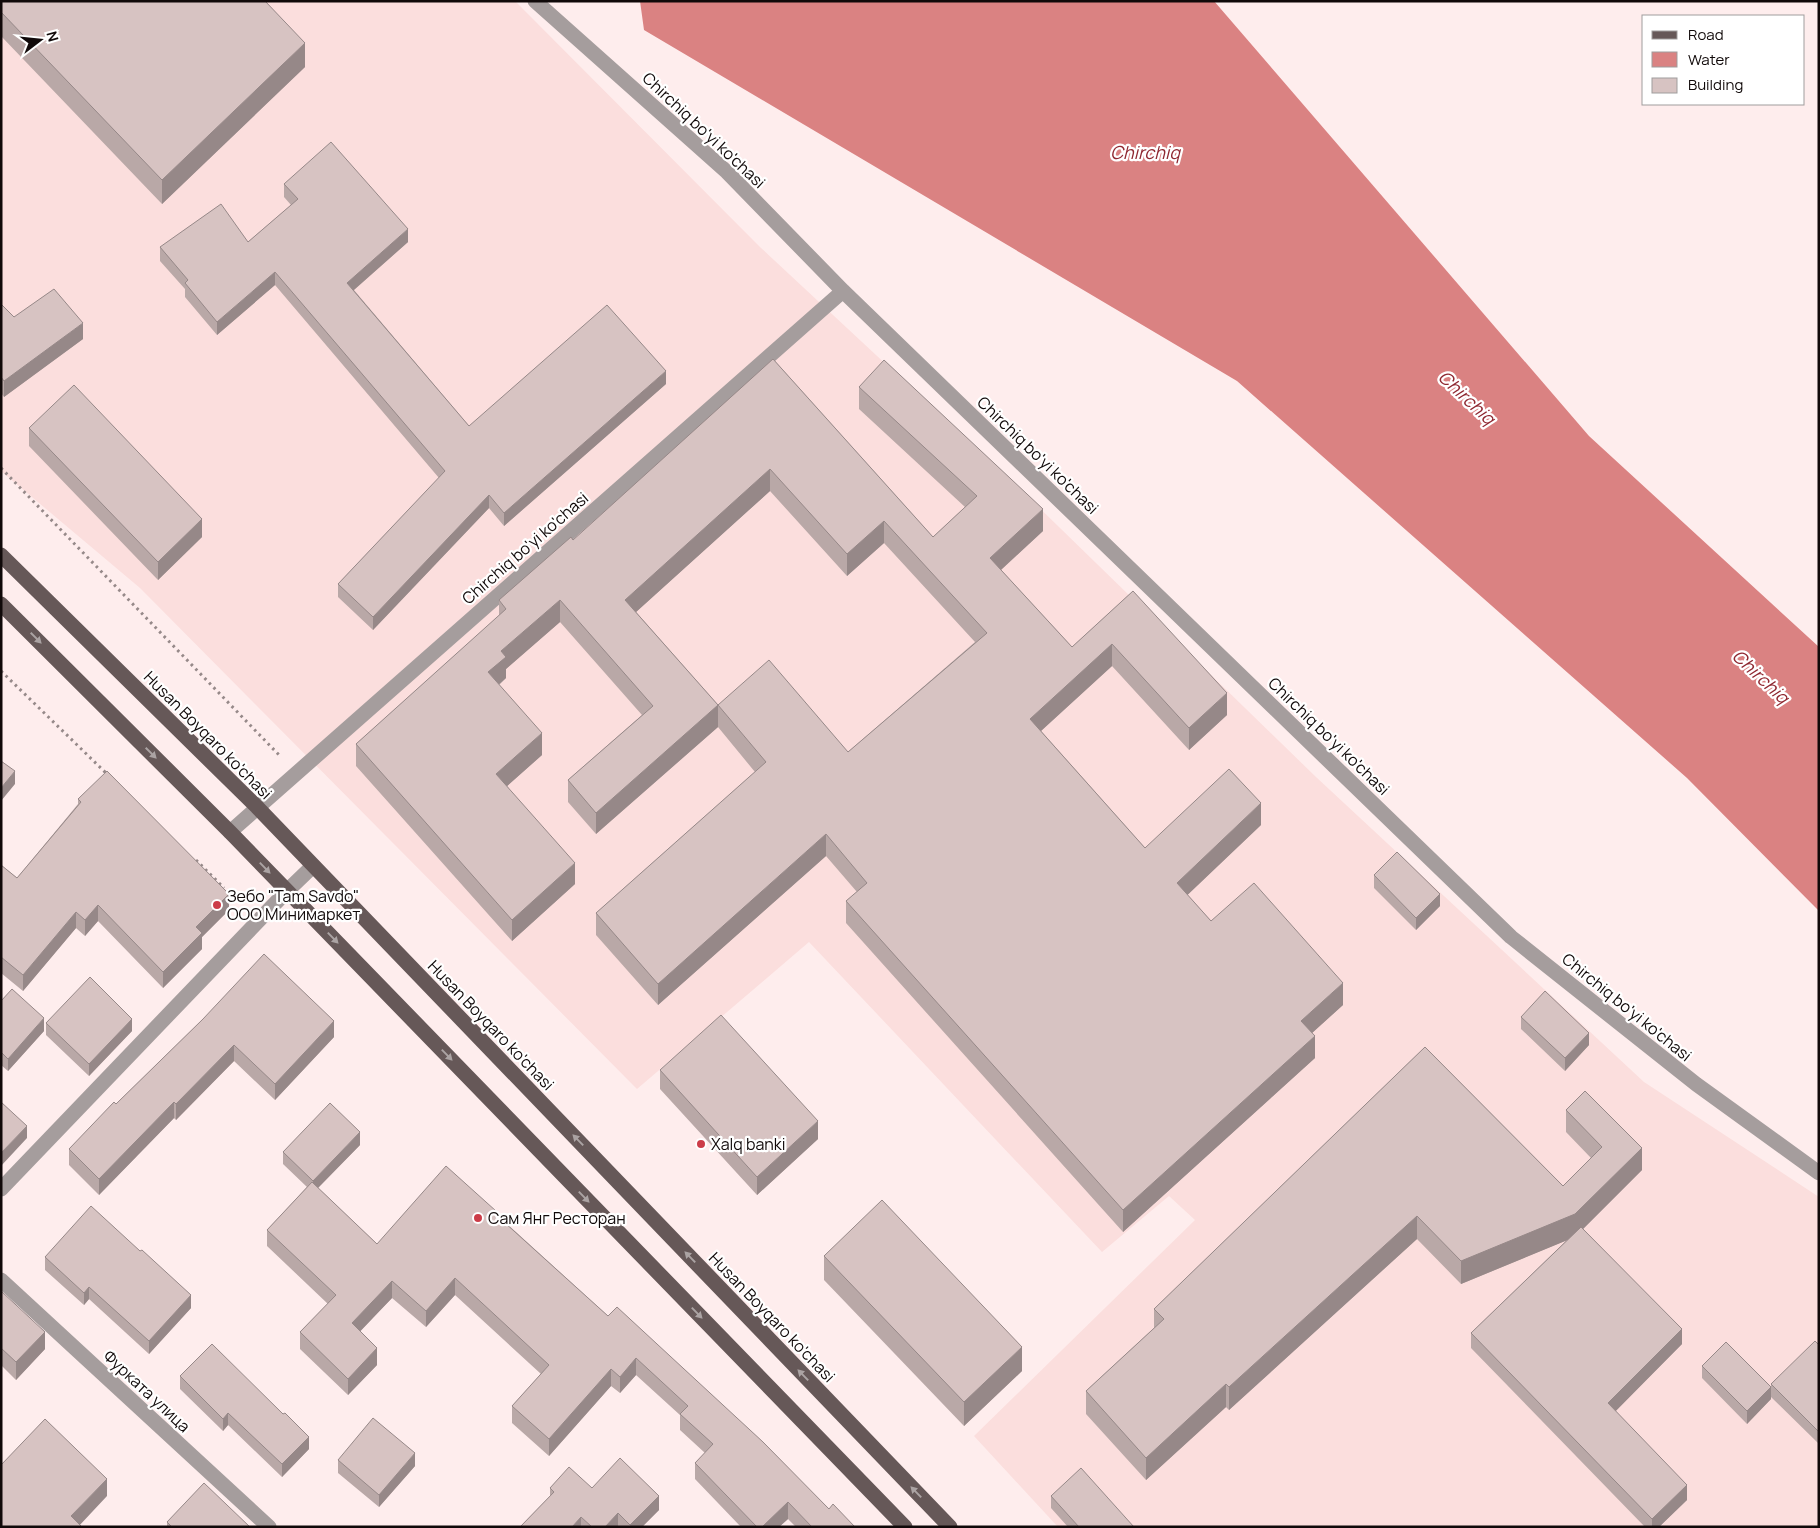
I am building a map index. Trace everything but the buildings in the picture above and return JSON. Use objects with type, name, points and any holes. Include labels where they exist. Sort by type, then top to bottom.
[{"type":"main road","name":"Husan Boyqaro ko'chasi","points":[[1,555],[257,807],[950,1527]]},
{"type":"main road","points":[[1,604],[230,832],[905,1527]]},
{"type":"street","name":"Chirchiq bo'yi ko'chasi","points":[[535,1],[727,172],[843,291],[1512,937],[1696,1084],[1819,1173]]},
{"type":"street","name":"Chirchiq bo'yi ko'chasi","points":[[230,832],[843,291]]},
{"type":"street","points":[[1,1189],[313,866]]},
{"type":"street","name":"Фурката улица","points":[[1,1280],[269,1527]]},
{"type":"path","points":[[1,468],[296,773]]},
{"type":"path","points":[[1,670],[113,779]]},
{"type":"path","points":[[189,854],[224,888]]},
{"type":"shaded area","points":[[1,1],[515,1],[760,247],[1022,491],[1316,777],[1644,1082],[1819,1197],[1819,1527],[1058,1527],[974,1436],[1195,1220],[1169,1196],[1102,1252],[809,942],[637,1089],[140,588],[1,471]]},
{"type":"water","name":"Chirchiq","points":[[640,1],[1214,1],[1589,436],[1819,647],[1819,911],[1687,778],[1237,381],[644,30]]},
{"type":"place","name":"Зебо \"Tam Savdo\" ООО Минимаркет","points":[[217,905]]},
{"type":"place","name":"Xalq banki","points":[[701,1144]]},
{"type":"place","name":"Сам Янг Ресторан","points":[[478,1218]]}]
